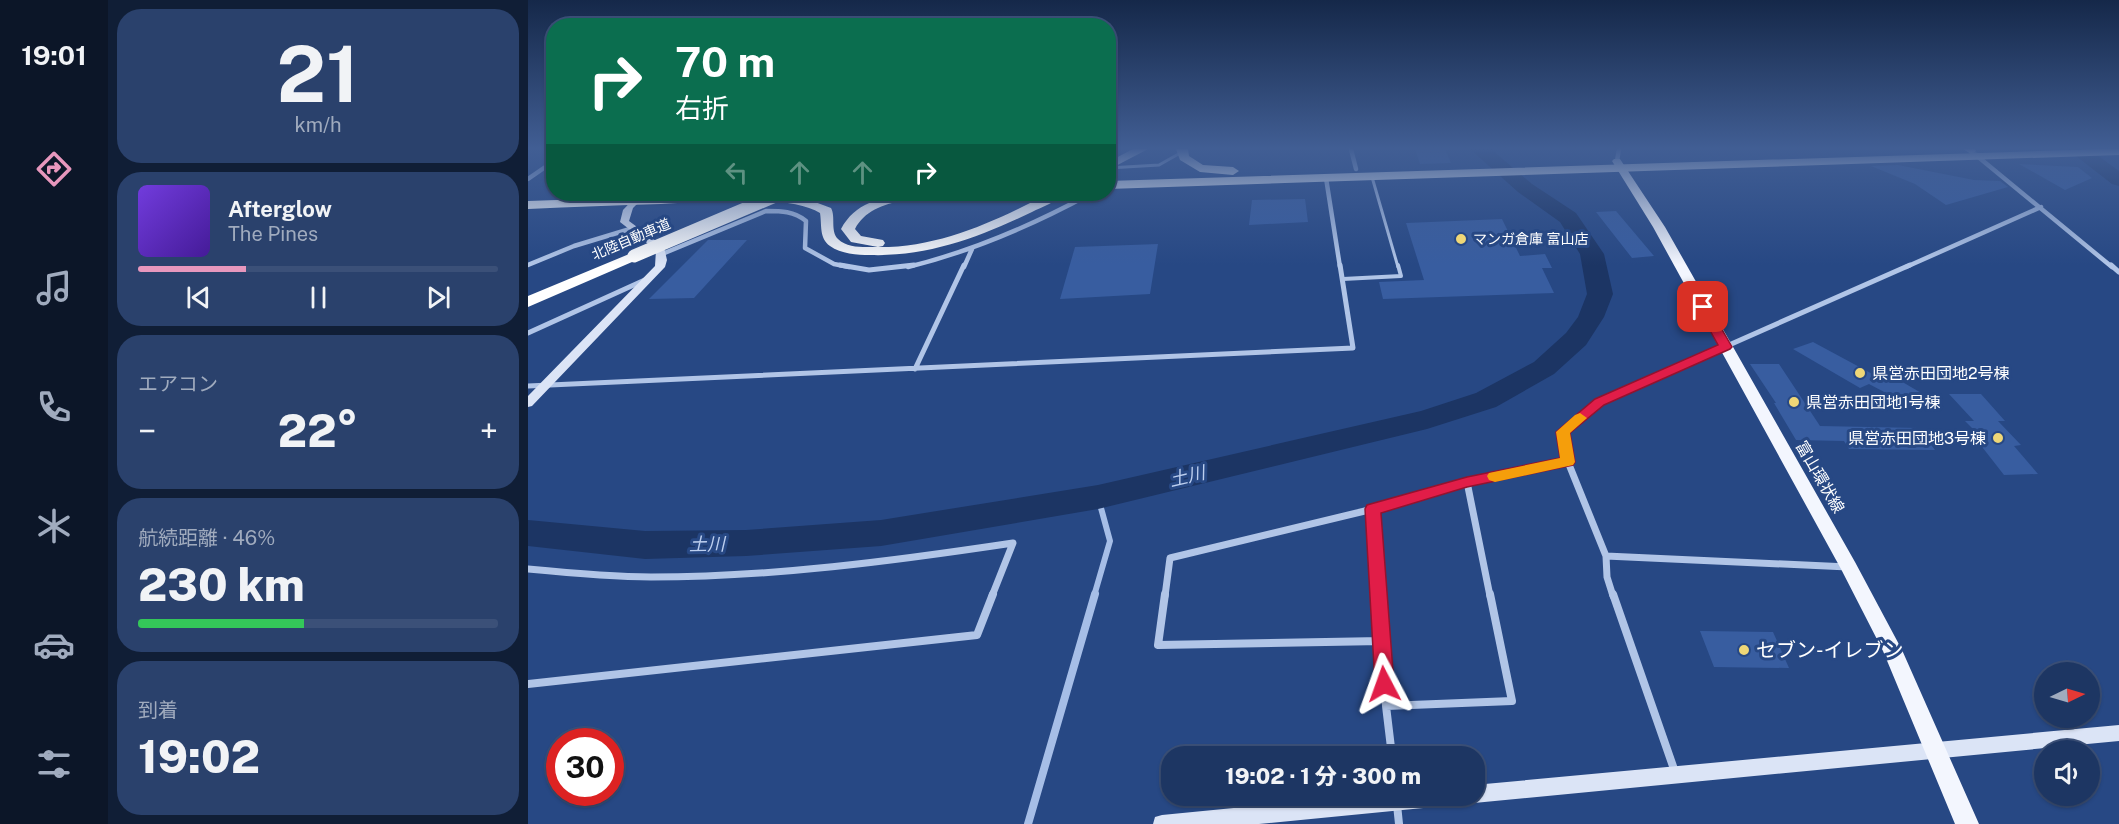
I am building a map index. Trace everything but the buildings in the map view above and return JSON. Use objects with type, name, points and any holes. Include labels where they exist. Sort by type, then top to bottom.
[{"type":"highway","points":[[528,196],[546,196]]},
{"type":"highway","points":[[528,205],[583,201]]},
{"type":"highway","name":"北陸自動車道","points":[[528,290],[738,201]]},
{"type":"highway","name":"北陸自動車道","points":[[528,302],[764,201]]},
{"type":"highway","points":[[791,201],[817,205],[826,211],[828,235],[837,244],[856,251],[884,252],[924,248],[965,237],[998,224],[1043,201]]},
{"type":"highway","points":[[887,201],[861,211],[849,224],[848,230],[856,239],[878,243],[932,238],[987,221],[1027,201]]},
{"type":"main road","name":"富山環状線","points":[[1636,187],[1849,567],[1892,650],[1967,824]]},
{"type":"street","points":[[528,386],[1353,348],[1328,187]]},
{"type":"street","points":[[2016,187],[2119,272]]},
{"type":"street","points":[[528,403],[660,267],[662,254],[655,243],[630,229],[624,222],[625,214],[635,201]]},
{"type":"street","points":[[662,254],[675,251],[766,211],[801,215],[806,221],[805,248],[828,261],[855,269],[923,264],[1027,227],[1077,201]]},
{"type":"street","points":[[1676,775],[1631,639],[1607,577],[1606,556],[1568,462],[1563,432],[1600,402],[2041,207]]},
{"type":"street","points":[[528,265],[574,246],[630,229]]},
{"type":"street","points":[[915,369],[972,248]]},
{"type":"street","points":[[528,333],[653,276]]},
{"type":"street","points":[[1381,641],[1158,645],[1170,558],[1373,509],[1467,482],[1568,462]]},
{"type":"street","points":[[1386,706],[1512,701],[1467,482]]},
{"type":"street","points":[[1373,509],[1381,641],[1391,746]]},
{"type":"street","points":[[528,569],[627,577],[722,575],[820,569],[1014,543],[977,635],[528,684]]},
{"type":"street","points":[[1606,556],[1849,567]]},
{"type":"street","points":[[1485,793],[2119,732]]},
{"type":"street","points":[[1162,824],[1325,806]]},
{"type":"street","points":[[1398,806],[1399,824]]},
{"type":"lane","points":[[1343,279],[1401,276],[1375,187]]},
{"type":"waterway","name":"土川","points":[[528,533],[645,545],[746,543],[881,533],[1098,497],[1427,419],[1486,400],[1544,368],[1576,339],[1591,317],[1600,294],[1592,254],[1568,218],[1524,187]]},
{"type":"waterway","points":[[1094,596],[1110,541],[1098,497]]},
{"type":"waterway","points":[[1028,824],[1095,594]]},
{"type":"slow traffic","points":[[1495,476],[1568,462],[1563,432],[1580,418]]},
{"type":"place","name":"マンガ倉庫 富山店","points":[[1461,239]]},
{"type":"place","name":"県営赤田団地2号棟","points":[[1860,373]]},
{"type":"place","name":"県営赤田団地1号棟","points":[[1794,402]]},
{"type":"place","name":"県営赤田団地3号棟","points":[[1998,438]]},
{"type":"place","name":"セブン-イレブン","points":[[1744,650]]},
{"type":"route","points":[[1384,684],[1373,509],[1467,482],[1568,462],[1563,432],[1600,402],[1725,347],[1703,307]]}]
